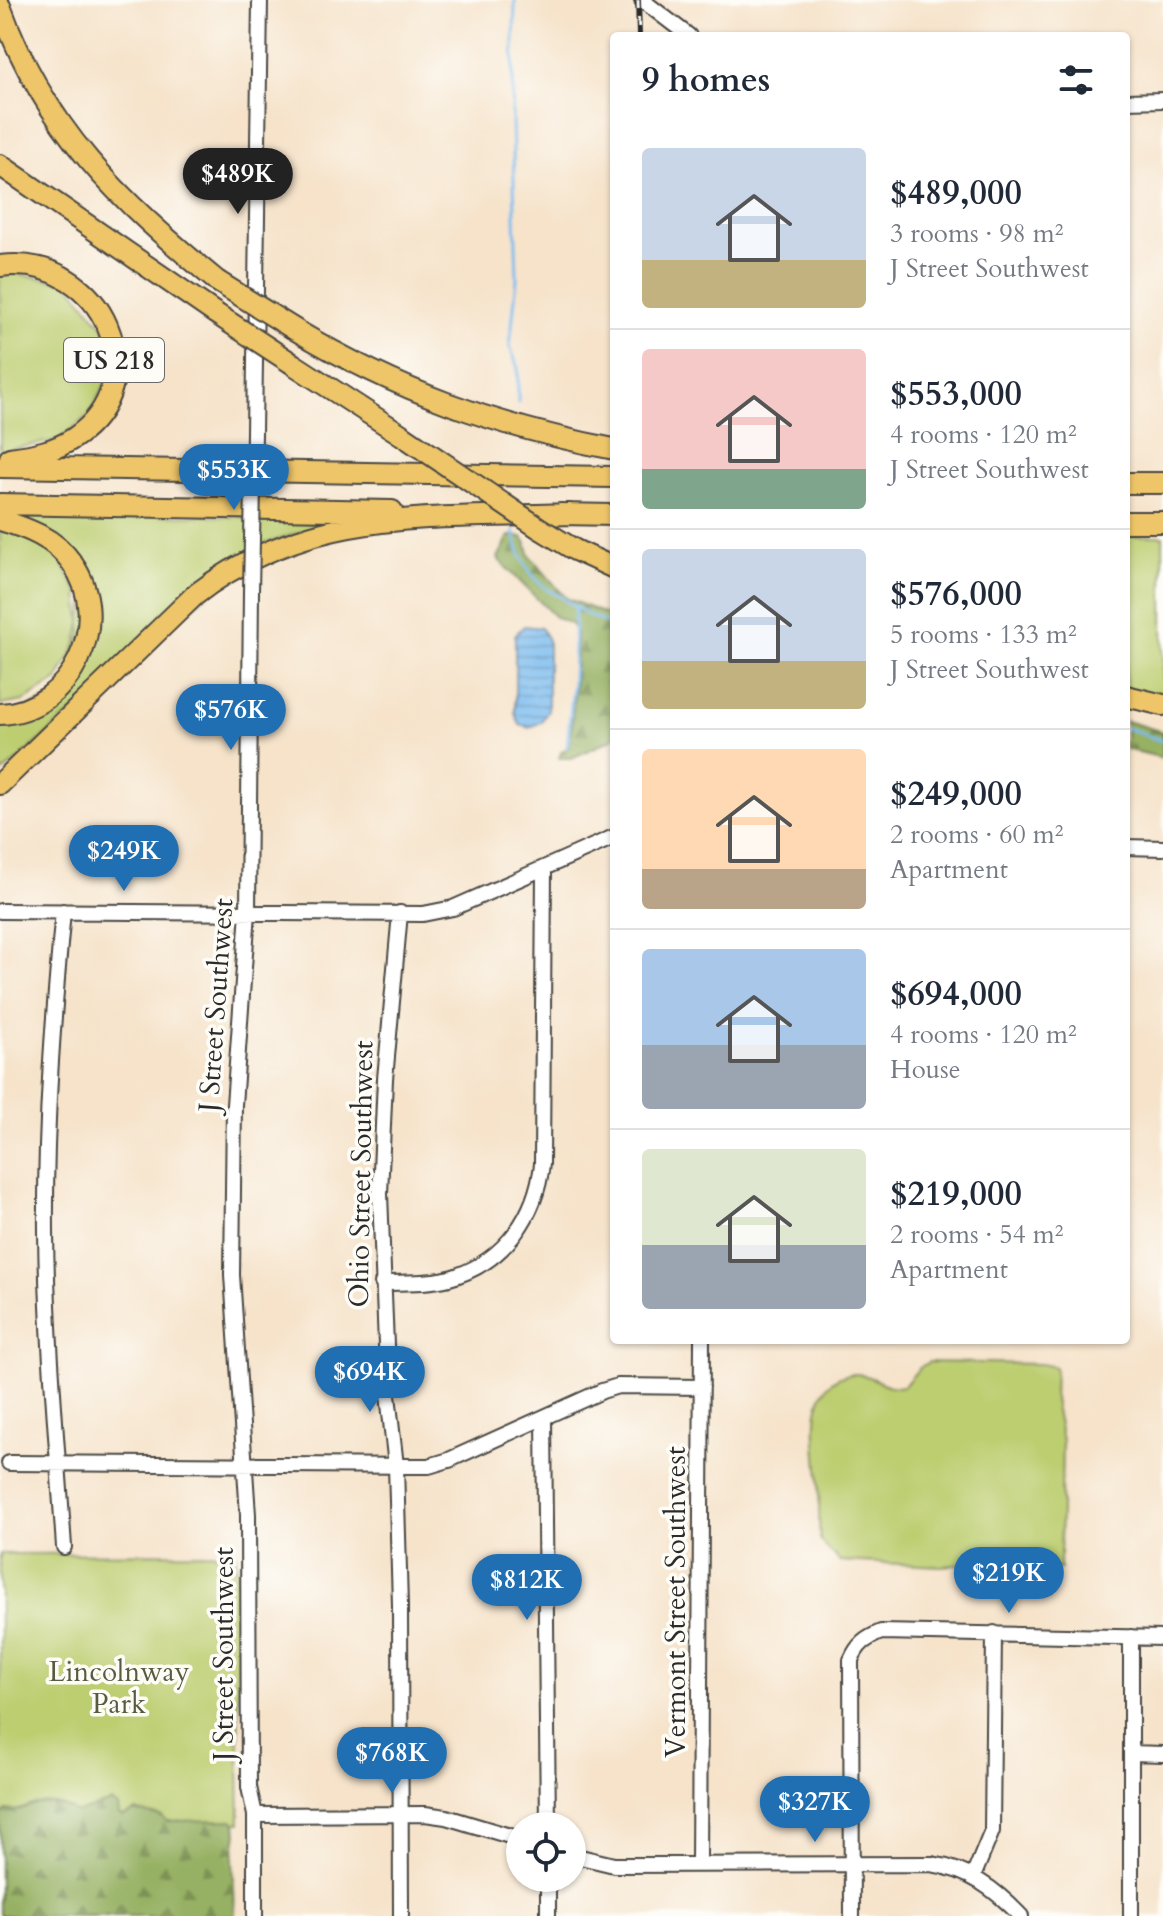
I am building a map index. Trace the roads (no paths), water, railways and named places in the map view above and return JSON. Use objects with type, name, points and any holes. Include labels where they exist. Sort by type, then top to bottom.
[{"type":"highway","points":[[0,6],[40,94],[88,162],[160,234],[217,281],[344,359],[440,402],[544,434],[610,448]]},
{"type":"highway","points":[[0,165],[215,313],[539,528],[610,566]]},
{"type":"highway","name":"US 218","points":[[0,266],[16,264],[46,268],[74,282],[96,304],[103,316],[113,345],[114,360],[105,403],[77,437],[49,451],[0,459]]},
{"type":"highway","points":[[0,467],[610,477]]},
{"type":"highway","points":[[1130,483],[1163,483]]},
{"type":"highway","points":[[0,504],[610,515]]},
{"type":"highway","points":[[0,784],[195,595],[270,549],[333,529],[395,520],[570,514]]},
{"type":"highway","points":[[0,520],[44,537],[72,562],[83,582],[89,618],[87,641],[81,658],[65,682],[44,700],[27,708],[0,714]]},
{"type":"highway","points":[[1130,524],[1161,522]]},
{"type":"highway","points":[[1130,697],[1163,705]]},
{"type":"street","name":"J Street Southwest","points":[[255,1916],[255,1815],[249,1787],[249,1552],[232,1275],[232,1188],[234,1105],[248,912],[260,0]]},
{"type":"street","points":[[642,0],[685,32]]},
{"type":"street","points":[[1130,101],[1163,100]]},
{"type":"street","points":[[0,911],[423,914],[453,908],[610,839]]},
{"type":"street","points":[[1130,847],[1163,848]]},
{"type":"street","points":[[382,1283],[432,1281],[455,1276],[480,1265],[519,1230],[540,1187],[544,868]]},
{"type":"street","points":[[63,911],[53,1019],[46,1232],[64,1547]]},
{"type":"street","name":"Ohio Street Southwest","points":[[400,913],[385,1079],[380,1194],[388,1395],[396,1466],[400,1605],[401,1916]]},
{"type":"street","name":"Vermont Street Southwest","points":[[699,1864],[702,1344]]},
{"type":"street","points":[[9,1463],[429,1466],[618,1386],[702,1387]]},
{"type":"street","points":[[544,1418],[548,1812]]},
{"type":"street","points":[[852,1916],[851,1660],[864,1640],[881,1632],[1163,1638]]},
{"type":"street","points":[[973,1877],[992,1831],[994,1633]]},
{"type":"street","points":[[1131,1637],[1131,1916]]},
{"type":"street","points":[[1131,1753],[1163,1754]]},
{"type":"street","points":[[255,1815],[400,1814],[446,1817],[506,1835]]},
{"type":"street","points":[[586,1858],[614,1865],[931,1864],[952,1867],[973,1877],[992,1888],[1021,1916]]},
{"type":"street","points":[[548,1892],[548,1916]]},
{"type":"water","points":[[524,626],[541,628],[548,640],[548,711],[541,722],[529,728],[520,725],[515,713],[515,635]]},
{"type":"waterway","points":[[515,0],[512,118],[517,278],[510,346],[518,368],[518,403]]},
{"type":"waterway","points":[[514,531],[525,564],[541,584],[588,614],[610,624]]},
{"type":"waterway","points":[[567,747],[573,685],[575,609]]},
{"type":"waterway","points":[[1130,729],[1163,741]]},
{"type":"railway","points":[[638,0],[639,32]]},
{"type":"park label","name":"Lincolnway Park","points":[[119,1687]]}]
